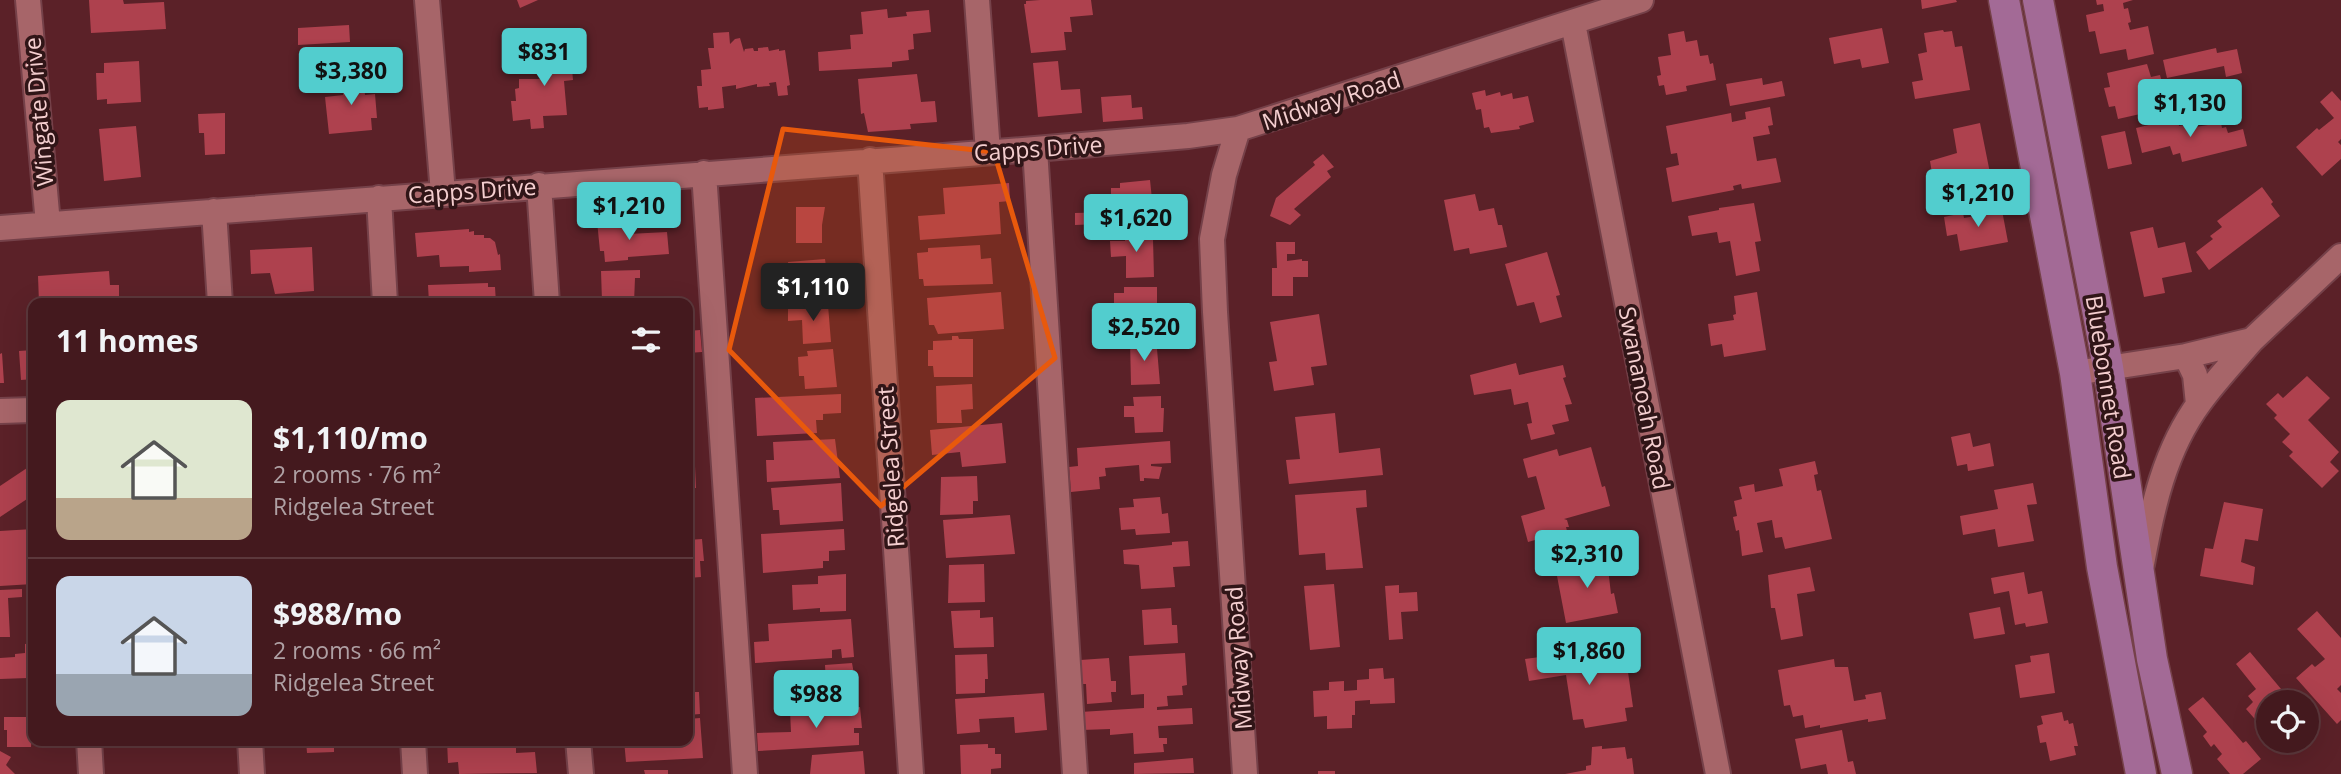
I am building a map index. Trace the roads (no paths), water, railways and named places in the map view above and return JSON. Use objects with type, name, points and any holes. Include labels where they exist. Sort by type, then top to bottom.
[{"type":"main road","name":"Bluebonnet Road","points":[[2004,0],[2075,373],[2102,567],[2141,774]]},
{"type":"main road","name":"Bluebonnet Road","points":[[2038,0],[2108,368],[2152,659],[2178,774]]},
{"type":"street","name":"Wingate Drive","points":[[28,0],[48,224]]},
{"type":"street","points":[[427,0],[443,193]]},
{"type":"street","points":[[977,0],[988,152]]},
{"type":"street","name":"Midway Road","points":[[1245,774],[1212,239],[1223,175],[1238,130],[1641,0]]},
{"type":"street","name":"Swananoah Road","points":[[1573,23],[1718,774]]},
{"type":"street","name":"Capps Drive","points":[[0,228],[1035,149],[1238,130]]},
{"type":"street","points":[[1035,149],[1075,774]]},
{"type":"street","name":"Ridgelea Street","points":[[870,160],[911,774]]},
{"type":"street","points":[[704,173],[745,774]]},
{"type":"street","points":[[539,185],[547,298]]},
{"type":"street","points":[[379,198],[385,298]]},
{"type":"street","points":[[214,211],[220,298]]},
{"type":"street","points":[[2140,579],[2159,486],[2174,448],[2198,404],[2252,340],[2341,256]]},
{"type":"street","points":[[2075,373],[2186,356],[2252,340]]},
{"type":"street","points":[[2186,356],[2195,375],[2198,404]]},
{"type":"street","points":[[0,411],[28,410]]},
{"type":"street","points":[[90,746],[92,774]]},
{"type":"street","points":[[250,746],[252,774]]},
{"type":"street","points":[[413,746],[415,774]]},
{"type":"street","points":[[579,746],[581,774]]}]
